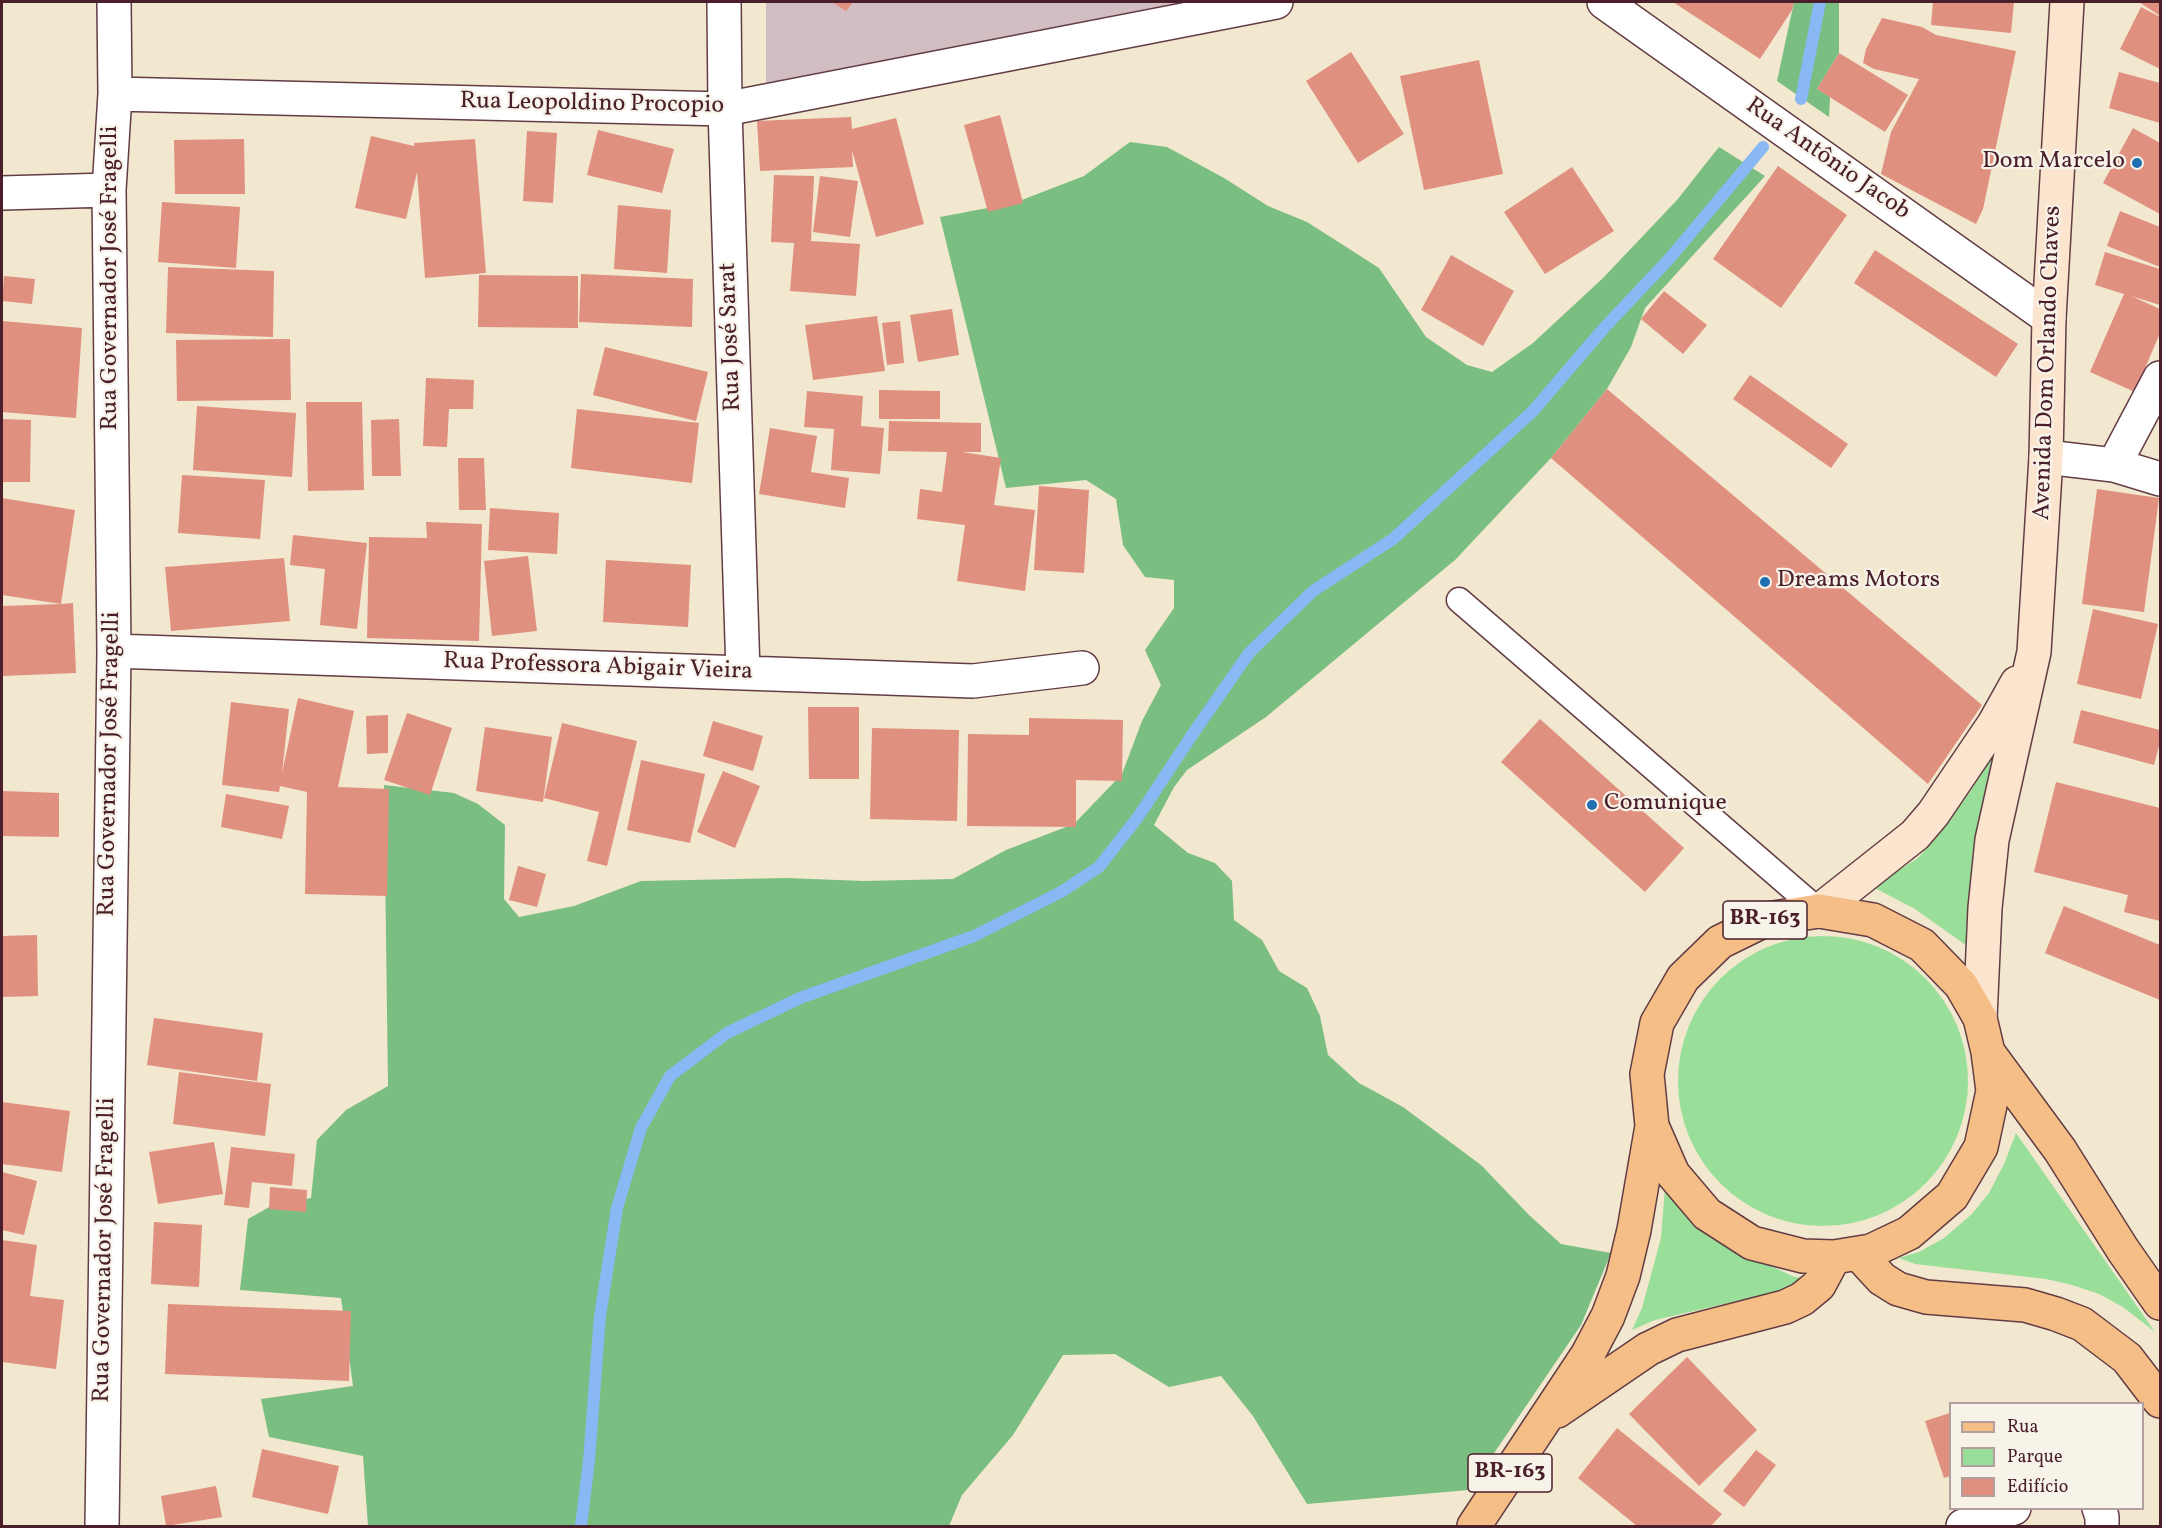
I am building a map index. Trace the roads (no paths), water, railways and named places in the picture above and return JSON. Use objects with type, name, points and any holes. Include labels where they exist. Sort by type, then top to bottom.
[{"type":"main road","name":"Avenida Dom Orlando Chaves","points":[[1652,1126],[1673,1174],[1707,1214],[1752,1243],[1803,1256],[1847,1256],[1871,1251],[1909,1233],[1952,1196],[1982,1147],[1993,1091],[1988,1052],[1980,1018],[1985,908],[1992,840],[2034,652],[2046,457],[2049,318],[2067,2]]},
{"type":"main road","name":"Avenida Dom Orlando Chaves","points":[[1819,911],[1915,835],[1933,814],[1994,724],[2034,652]]},
{"type":"main road","name":"Avenida Dom Orlando Chaves","points":[[1474,1527],[1588,1354],[1608,1316],[1623,1276],[1634,1230],[1652,1126],[1647,1074],[1657,1023],[1683,978],[1720,942],[1730,937],[1767,919],[1819,911],[1873,920],[1923,945],[1961,985],[1980,1018]]},
{"type":"main road","name":"Avenida Dom Orlando Chaves","points":[[1988,1052],[2060,1150],[2123,1250],[2160,1303]]},
{"type":"main road","name":"Avenida Dom Orlando Chaves","points":[[1545,1419],[1648,1349],[1677,1335],[1785,1307],[1802,1299],[1847,1256]]},
{"type":"main road","points":[[1847,1256],[1898,1289],[1926,1298],[2025,1305],[2082,1324],[2127,1358],[2160,1401]]},
{"type":"street","name":"Rua Governador José Fragelli","points":[[102,1527],[114,651],[109,190],[115,94],[114,2]]},
{"type":"street","name":"Rua José Sarat","points":[[724,2],[725,109],[743,672]]},
{"type":"street","name":"Rua Leopoldino Procopio","points":[[115,94],[725,109],[1276,2]]},
{"type":"street","name":"Rua Antônio Jacob","points":[[1604,2],[2049,318]]},
{"type":"street","points":[[2,193],[109,190]]},
{"type":"street","points":[[2114,465],[2160,378]]},
{"type":"street","points":[[2046,457],[2114,465],[2160,478]]},
{"type":"street","name":"Rua Professora Abigair Vieira","points":[[114,651],[973,681],[1082,668]]},
{"type":"street","points":[[1962,1527],[2011,1510]]},
{"type":"street","points":[[2098,1510],[2102,1517],[2102,1527]]},
{"type":"lane","points":[[1459,600],[1819,911]]},
{"type":"waterway","points":[[1801,99],[1820,2]]},
{"type":"waterway","points":[[581,1526],[589,1461],[600,1316],[617,1208],[641,1128],[670,1076],[727,1033],[800,998],[974,936],[1061,892],[1099,867],[1138,817],[1249,653],[1313,591],[1393,539],[1533,411],[1604,328],[1670,258],[1763,147]]},
{"type":"place","name":"Dom Marcelo","points":[[2137,163]]},
{"type":"place","name":"Dreams Motors","points":[[1765,582]]},
{"type":"place","name":"Comunique","points":[[1592,805]]}]
